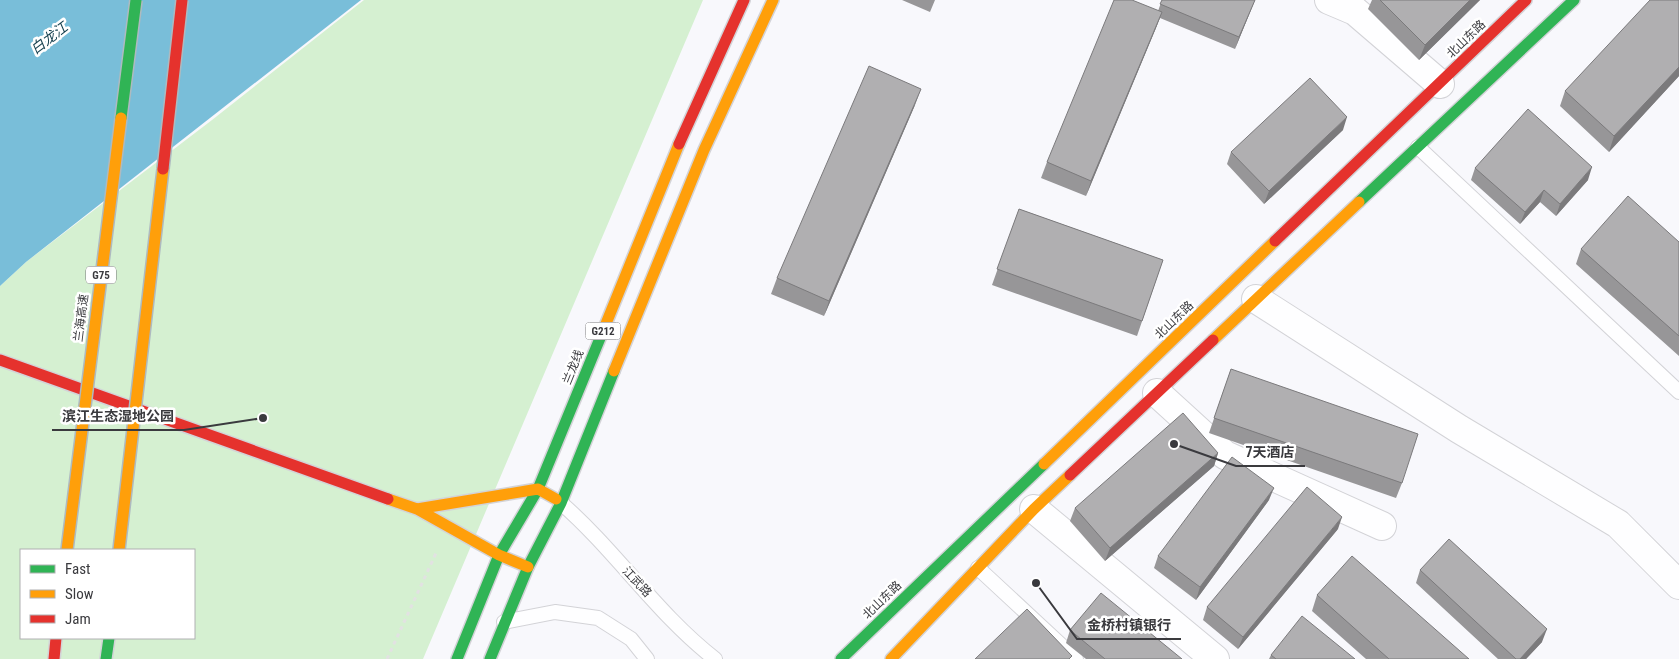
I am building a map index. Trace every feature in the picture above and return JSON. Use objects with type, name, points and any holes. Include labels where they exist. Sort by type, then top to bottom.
[{"type":"main road","name":"兰海高速","points":[[67,549],[136,0]]},
{"type":"main road","points":[[119,549],[182,0]]},
{"type":"main road","name":"兰龙线","points":[[457,659],[499,555],[538,489],[680,140],[744,0]]},
{"type":"main road","name":"G212","points":[[490,659],[528,567],[561,503],[704,150],[773,0]]},
{"type":"main road","name":"北山东路","points":[[841,659],[1526,0]]},
{"type":"main road","points":[[891,659],[1034,509],[1574,0]]},
{"type":"main road","points":[[0,360],[417,509],[499,555],[528,567]]},
{"type":"main road","points":[[417,509],[538,489],[561,503]]},
{"type":"main road","points":[[54,659],[56,639]]},
{"type":"main road","points":[[106,659],[109,639]]},
{"type":"street","points":[[1329,0],[1354,10],[1440,84]]},
{"type":"street","points":[[1256,299],[1459,429],[1618,524],[1679,585]]},
{"type":"street","points":[[1157,393],[1224,455],[1382,526]]},
{"type":"street","points":[[1034,509],[1215,659]]},
{"type":"lane","points":[[1418,147],[1679,392]]},
{"type":"lane","name":"江武路","points":[[561,503],[582,521],[692,641],[715,659]]},
{"type":"lane","points":[[978,568],[1076,659]]},
{"type":"lane","points":[[504,622],[555,612],[598,618],[631,639],[647,659]]},
{"type":"path","points":[[387,659],[449,527]]},
{"type":"green space","points":[[364,0],[703,0],[423,659],[0,659],[0,286],[26,262],[212,120]]},
{"type":"water","name":"白龙江","points":[[0,0],[361,0],[26,262],[0,286]]},
{"type":"building","points":[[1114,0],[1132,0],[1162,12],[1091,181],[1047,162]]},
{"type":"building","points":[[1162,0],[1255,0],[1239,37],[1160,4]]},
{"type":"building","points":[[1380,0],[1470,0],[1425,45]]},
{"type":"building","points":[[1650,0],[1679,0],[1679,67],[1614,136],[1565,91]]},
{"type":"building","points":[[869,66],[921,89],[829,301],[777,278]]},
{"type":"building","points":[[1310,78],[1347,117],[1269,191],[1231,152]]},
{"type":"building","points":[[1528,109],[1592,167],[1560,204],[1544,190],[1525,212],[1475,168]]},
{"type":"building","points":[[1628,196],[1679,242],[1679,336],[1581,249]]},
{"type":"building","points":[[1019,209],[1163,260],[1142,321],[997,269]]},
{"type":"building","points":[[1231,369],[1418,434],[1402,483],[1214,418]]},
{"type":"building","points":[[1183,413],[1218,453],[1110,548],[1075,508]]},
{"type":"building","points":[[1232,457],[1274,488],[1200,587],[1158,556]]},
{"type":"building","points":[[1307,487],[1342,517],[1243,637],[1207,607]]},
{"type":"building","points":[[1449,539],[1547,629],[1520,659],[1516,659],[1420,570]]},
{"type":"building","points":[[1352,556],[1469,659],[1389,659],[1317,595]]},
{"type":"building","points":[[1101,593],[1182,659],[1105,659],[1070,630]]},
{"type":"building","points":[[1027,609],[1072,656],[1069,659],[975,659]]},
{"type":"building","points":[[1302,616],[1355,659],[1276,659],[1271,655]]},
{"type":"traffic: fast","points":[[121,118],[136,0]]},
{"type":"traffic: fast","points":[[1359,202],[1574,0]]},
{"type":"traffic: fast","points":[[457,659],[499,555],[538,489],[603,331]]},
{"type":"traffic: fast","points":[[490,659],[528,567],[561,503],[614,371]]},
{"type":"traffic: fast","points":[[841,659],[1044,464]]},
{"type":"traffic: fast","points":[[106,659],[109,639]]},
{"type":"traffic: slow","points":[[614,371],[704,150],[773,0]]},
{"type":"traffic: slow","points":[[67,549],[121,118]]},
{"type":"traffic: slow","points":[[603,331],[679,144]]},
{"type":"traffic: slow","points":[[119,549],[163,169]]},
{"type":"traffic: slow","points":[[1213,340],[1359,202]]},
{"type":"traffic: slow","points":[[1044,464],[1275,241]]},
{"type":"traffic: slow","points":[[891,659],[1034,509],[1070,475]]},
{"type":"traffic: slow","points":[[417,509],[538,489],[556,499]]},
{"type":"traffic: slow","points":[[388,499],[417,509],[499,555],[528,567]]},
{"type":"traffic: jam","points":[[163,169],[182,0]]},
{"type":"traffic: jam","points":[[679,144],[744,0]]},
{"type":"traffic: jam","points":[[1275,241],[1526,0]]},
{"type":"traffic: jam","points":[[1070,475],[1213,340]]},
{"type":"traffic: jam","points":[[0,360],[388,499]]},
{"type":"traffic: jam","points":[[54,659],[56,639]]},
{"type":"place","name":"滨江生态湿地公园","points":[[263,418]]},
{"type":"place","name":"7天酒店","points":[[1174,444]]},
{"type":"place","name":"金桥村镇银行","points":[[1036,583]]}]
